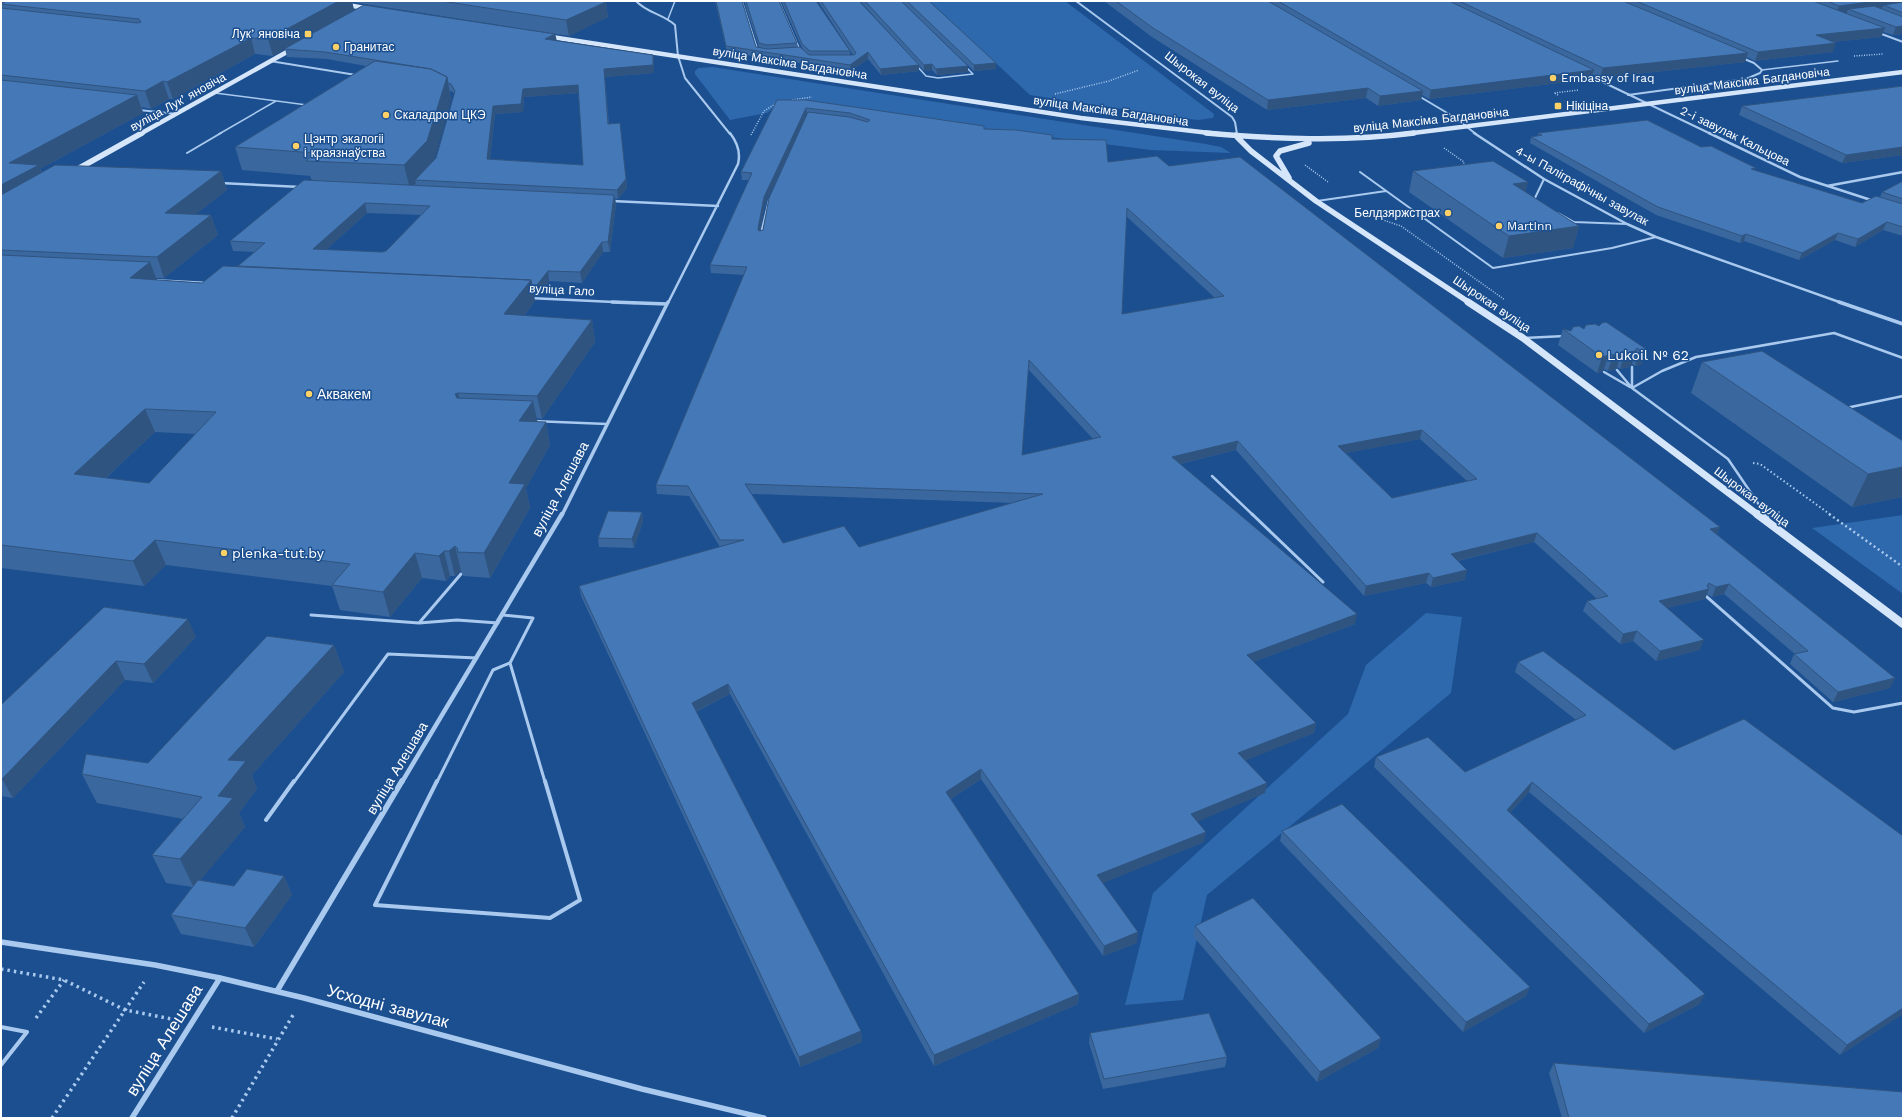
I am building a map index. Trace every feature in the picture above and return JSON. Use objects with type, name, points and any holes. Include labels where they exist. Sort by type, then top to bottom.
[{"type":"main road","points":[[334,3],[373,9]]},
{"type":"main road","points":[[357,12],[365,8]]},
{"type":"main road","name":"вуліца Максіма Багдановіча","points":[[538,35],[1073,117],[1237,137],[1324,140],[1376,137],[1466,127],[1903,72]]},
{"type":"main road","name":"вуліца Лукʼяновіча","points":[[66,176],[297,46]]},
{"type":"main road","name":"Шырокая вуліца","points":[[1237,137],[1251,151],[1316,201],[1523,338],[1903,624]]},
{"type":"main road","points":[[1291,182],[1276,156],[1280,151],[1324,140]]},
{"type":"street","points":[[636,1],[641,7],[668,19],[677,27],[678,56],[685,78],[732,134],[739,148],[740,157]]},
{"type":"street","name":"Шырокая вуліца","points":[[1076,1],[1232,117],[1236,122],[1237,137]]},
{"type":"street","points":[[1873,30],[1903,42]]},
{"type":"street","points":[[1628,95],[1746,79],[1760,73],[1762,70],[1754,63],[1740,57]]},
{"type":"street","points":[[270,62],[361,76]]},
{"type":"street","name":"2-і завулак Кальцова","points":[[1582,72],[1800,177],[1824,186],[1882,203]]},
{"type":"street","name":"4-ы Паліграфічны завулак","points":[[1413,93],[1454,117],[1483,140],[1544,178],[1627,224],[1656,237],[1903,324]]},
{"type":"street","points":[[138,110],[178,114]]},
{"type":"street","name":"вуліца Алешава","points":[[277,991],[566,508],[667,304],[718,206],[740,157]]},
{"type":"street","points":[[1824,186],[1903,172]]},
{"type":"street","points":[[215,183],[309,188]]},
{"type":"street","points":[[608,201],[718,206]]},
{"type":"street","points":[[150,280],[213,283]]},
{"type":"street","name":"вуліца Гало","points":[[522,298],[667,304]]},
{"type":"street","name":"Усходні завулак","points":[[1,942],[155,966],[220,978],[277,991],[740,1115],[764,1118]]},
{"type":"street","name":"вуліца Алешава","points":[[132,1118],[220,978]]},
{"type":"lane","points":[[668,19],[675,1]]},
{"type":"lane","points":[[742,1],[758,51],[762,52]]},
{"type":"lane","points":[[779,1],[801,51],[794,51]]},
{"type":"lane","points":[[1762,70],[1838,61]]},
{"type":"lane","points":[[915,64],[926,76],[938,78],[973,74],[962,64]]},
{"type":"lane","points":[[215,93],[308,105]]},
{"type":"lane","points":[[187,153],[276,101]]},
{"type":"lane","points":[[1360,172],[1493,268],[1612,248],[1656,237]]},
{"type":"lane","points":[[1540,203],[1533,199],[1544,178]]},
{"type":"lane","points":[[1316,201],[1386,191]]},
{"type":"lane","points":[[761,237],[767,205],[770,199]]},
{"type":"lane","points":[[1554,210],[1574,222],[1627,224]]},
{"type":"lane","points":[[1632,388],[1662,371],[1696,358],[1834,333],[1903,358]]},
{"type":"lane","points":[[1556,336],[1561,340]]},
{"type":"lane","points":[[1523,338],[1571,336]]},
{"type":"lane","points":[[1632,367],[1632,388]]},
{"type":"lane","points":[[1617,370],[1632,388]]},
{"type":"lane","points":[[1604,372],[1632,388],[1728,459],[1774,528]]},
{"type":"lane","points":[[1838,409],[1903,396]]},
{"type":"lane","points":[[532,421],[607,424]]},
{"type":"lane","points":[[1212,476],[1323,582]]},
{"type":"lane","points":[[419,623],[461,574]]},
{"type":"lane","points":[[1706,596],[1833,708],[1854,712],[1903,703]]},
{"type":"lane","points":[[503,615],[533,618],[510,663],[492,670],[375,905],[550,918],[580,900],[510,663]]},
{"type":"lane","points":[[311,616],[419,623],[457,620],[498,623]]},
{"type":"lane","points":[[266,820],[388,654],[477,658]]},
{"type":"lane","points":[[1,1027],[27,1032],[1,1065]]},
{"type":"path","points":[[1050,95],[1109,81],[1138,70],[1154,59]]},
{"type":"path","points":[[792,100],[813,97]]},
{"type":"path","points":[[740,157],[764,111],[772,104],[779,103]]},
{"type":"path","points":[[1440,145],[1464,162],[1463,167]]},
{"type":"path","points":[[1302,163],[1383,220],[1401,226],[1511,304]]},
{"type":"path","points":[[1728,459],[1760,464],[1903,567]]},
{"type":"path","points":[[52,1118],[155,966]]},
{"type":"path","points":[[1,969],[64,980],[125,1010],[277,1039]]},
{"type":"path","points":[[27,1032],[64,980]]},
{"type":"path","points":[[232,1118],[277,1039],[304,998]]},
{"type":"shaded area","points":[[929,1],[1065,1],[1214,114],[1213,118],[1198,120],[1189,119],[1030,95]]},
{"type":"shaded area","points":[[712,67],[1206,144],[1221,147],[1231,153],[1151,150],[932,122],[775,106],[767,113],[730,120],[695,74],[695,71],[698,68]]},
{"type":"shaded area","points":[[1903,515],[1903,594],[1812,528]]},
{"type":"shaded area","points":[[1426,613],[1462,617],[1451,693],[1207,895],[1183,1000],[1125,1005],[1153,893],[1348,714],[1366,665]]},
{"type":"building","points":[[7,1],[339,1],[268,39],[251,38],[167,82],[163,81],[145,91],[1,75],[1,8],[138,23],[141,22],[139,19],[1,4]]},
{"type":"building","points":[[441,1],[599,1],[606,2],[566,20]]},
{"type":"building","points":[[716,1],[742,1],[756,47],[767,49],[800,47],[809,55],[854,55],[856,53],[821,1],[859,1],[919,65],[880,69],[868,52],[850,65],[726,46]]},
{"type":"building","points":[[746,1],[779,1],[797,43],[767,45],[759,43]]},
{"type":"building","points":[[784,1],[816,1],[850,51],[810,51],[802,44]]},
{"type":"building","points":[[865,1],[901,1],[968,66],[936,69],[932,64],[924,65]]},
{"type":"building","points":[[907,1],[929,1],[996,63],[974,65]]},
{"type":"building","points":[[1116,1],[1268,1],[1423,91],[1380,96],[1368,88],[1268,100],[1153,28]]},
{"type":"building","points":[[1278,1],[1449,1],[1594,70],[1431,90]]},
{"type":"building","points":[[1459,1],[1623,1],[1748,53],[1603,68]]},
{"type":"building","points":[[1636,1],[1813,1],[1885,28],[1816,35],[1836,43],[1758,52]]},
{"type":"building","points":[[1827,1],[1876,1],[1839,6]]},
{"type":"building","points":[[1903,2],[1903,13],[1884,5]]},
{"type":"building","points":[[364,5],[555,34],[545,39],[653,55],[653,65],[604,69],[608,124],[620,123],[626,179],[617,190],[415,180],[436,158],[455,91],[451,84],[448,83],[447,77],[431,69],[325,52],[284,49]],"holes":[[[578,85],[583,165],[487,159],[493,106],[521,104],[523,89]]]},
{"type":"building","points":[[1874,6],[1903,17],[1903,26],[1896,27],[1848,9]]},
{"type":"building","points":[[375,61],[431,69],[447,77],[427,141],[404,165],[306,161],[315,153],[235,147]]},
{"type":"building","points":[[1,80],[137,95],[9,163],[39,165],[1,185]]},
{"type":"building","points":[[1903,86],[1903,147],[1846,155],[1742,106]]},
{"type":"building","points":[[777,100],[806,100],[984,126],[984,129],[1016,130],[1052,135],[1052,139],[1106,140],[1108,162],[1157,156],[1169,166],[1240,157],[1720,527],[1710,529],[1895,678],[1838,692],[1794,654],[1808,651],[1729,584],[1716,587],[1709,583],[1707,586],[1709,589],[1659,601],[1704,640],[1660,651],[1637,631],[1623,634],[1587,601],[1608,596],[1537,533],[1451,554],[1467,570],[1433,578],[1429,573],[1366,586],[1238,441],[1172,457],[1357,614],[1247,655],[1316,723],[1238,753],[1267,783],[1191,814],[1206,832],[1097,875],[1138,932],[1104,946],[981,769],[946,792],[1079,994],[934,1055],[728,684],[692,703],[861,1031],[799,1057],[579,586],[744,540],[720,540],[688,486],[656,485],[747,267],[710,265],[752,173],[741,172]],"holes":[[[806,108],[850,113],[870,120],[868,122],[849,117],[808,112],[769,198],[763,230],[759,231],[758,229],[764,197]],[[1127,208],[1224,296],[1122,314]],[[1029,360],[1101,437],[1022,455]],[[1422,430],[1477,479],[1392,498],[1338,446]],[[745,484],[1043,494],[859,547],[844,526],[783,543]]]},
{"type":"building","points":[[1647,120],[1701,147],[1711,146],[1756,168],[1751,169],[1862,203],[1876,196],[1903,204],[1903,227],[1887,222],[1858,239],[1838,233],[1802,253],[1746,234],[1742,236],[1658,207],[1531,137],[1542,135],[1538,133]]},
{"type":"building","points":[[1493,161],[1528,182],[1513,184],[1579,226],[1509,236],[1413,171]]},
{"type":"building","points":[[55,165],[221,171],[165,213],[211,215],[157,257],[1,250],[1,195]]},
{"type":"building","points":[[304,180],[614,195],[608,242],[602,242],[580,272],[548,271],[537,285],[532,285],[531,280],[238,266],[265,243],[230,241]],"holes":[[[365,203],[430,206],[386,251],[313,249]]]},
{"type":"building","points":[[1903,181],[1903,199],[1882,192]]},
{"type":"building","points":[[1,255],[150,262],[130,278],[202,283],[223,266],[531,280],[504,314],[592,320],[537,396],[455,394],[457,398],[533,401],[519,421],[546,422],[509,483],[525,484],[484,553],[457,552],[458,549],[455,546],[449,551],[444,551],[439,556],[415,553],[383,592],[332,585],[350,564],[155,540],[133,561],[1,545]],"holes":[[[145,409],[216,412],[149,483],[74,474]]]},
{"type":"building","points":[[1606,322],[1646,349],[1640,350],[1637,348],[1635,351],[1625,353],[1622,351],[1619,354],[1613,355],[1609,353],[1602,357],[1563,329],[1571,331],[1573,327],[1579,326],[1584,329],[1586,325],[1595,324],[1599,326]]},
{"type":"building","points":[[1762,351],[1903,441],[1903,467],[1868,474],[1702,362]]},
{"type":"building","points":[[608,511],[642,512],[632,539],[598,538]]},
{"type":"building","points":[[104,607],[188,619],[144,664],[116,661],[1,779],[1,705]]},
{"type":"building","points":[[267,636],[334,645],[228,760],[246,761],[218,796],[233,798],[180,859],[152,855],[202,797],[82,774],[86,754],[148,763]]},
{"type":"building","points":[[1543,651],[1674,750],[1744,719],[1903,836],[1903,1008],[1847,1045],[1532,782],[1507,810],[1705,994],[1649,1024],[1376,757],[1428,737],[1465,772],[1586,715],[1518,662]]},
{"type":"building","points":[[1342,804],[1530,987],[1466,1022],[1282,831]]},
{"type":"building","points":[[247,869],[284,876],[245,928],[171,915],[198,880],[234,886]]},
{"type":"building","points":[[1253,898],[1381,1038],[1320,1072],[1195,926]]},
{"type":"building","points":[[1209,1013],[1227,1057],[1104,1079],[1090,1033]]},
{"type":"building","points":[[1554,1063],[1903,1092],[1903,1118],[1569,1118]]},
{"type":"place","name":"Лукʼяновіча","points":[[308,34]]},
{"type":"place","name":"Гранитас","points":[[336,47]]},
{"type":"place","name":"Embassy of Iraq","points":[[1553,78]]},
{"type":"place","name":"Нікіціна","points":[[1558,106]]},
{"type":"place","name":"Скаладром ЦКЭ","points":[[386,115]]},
{"type":"place","name":"Цэнтр экалогіі і краязнаўства","points":[[296,146]]},
{"type":"place","name":"Белдзяржстрах","points":[[1448,213]]},
{"type":"place","name":"MartInn","points":[[1499,226]]},
{"type":"place","name":"Lukoil № 62","points":[[1599,355]]},
{"type":"place","name":"Аквакем","points":[[309,394]]},
{"type":"place","name":"plenka-tut.by","points":[[224,553]]}]
